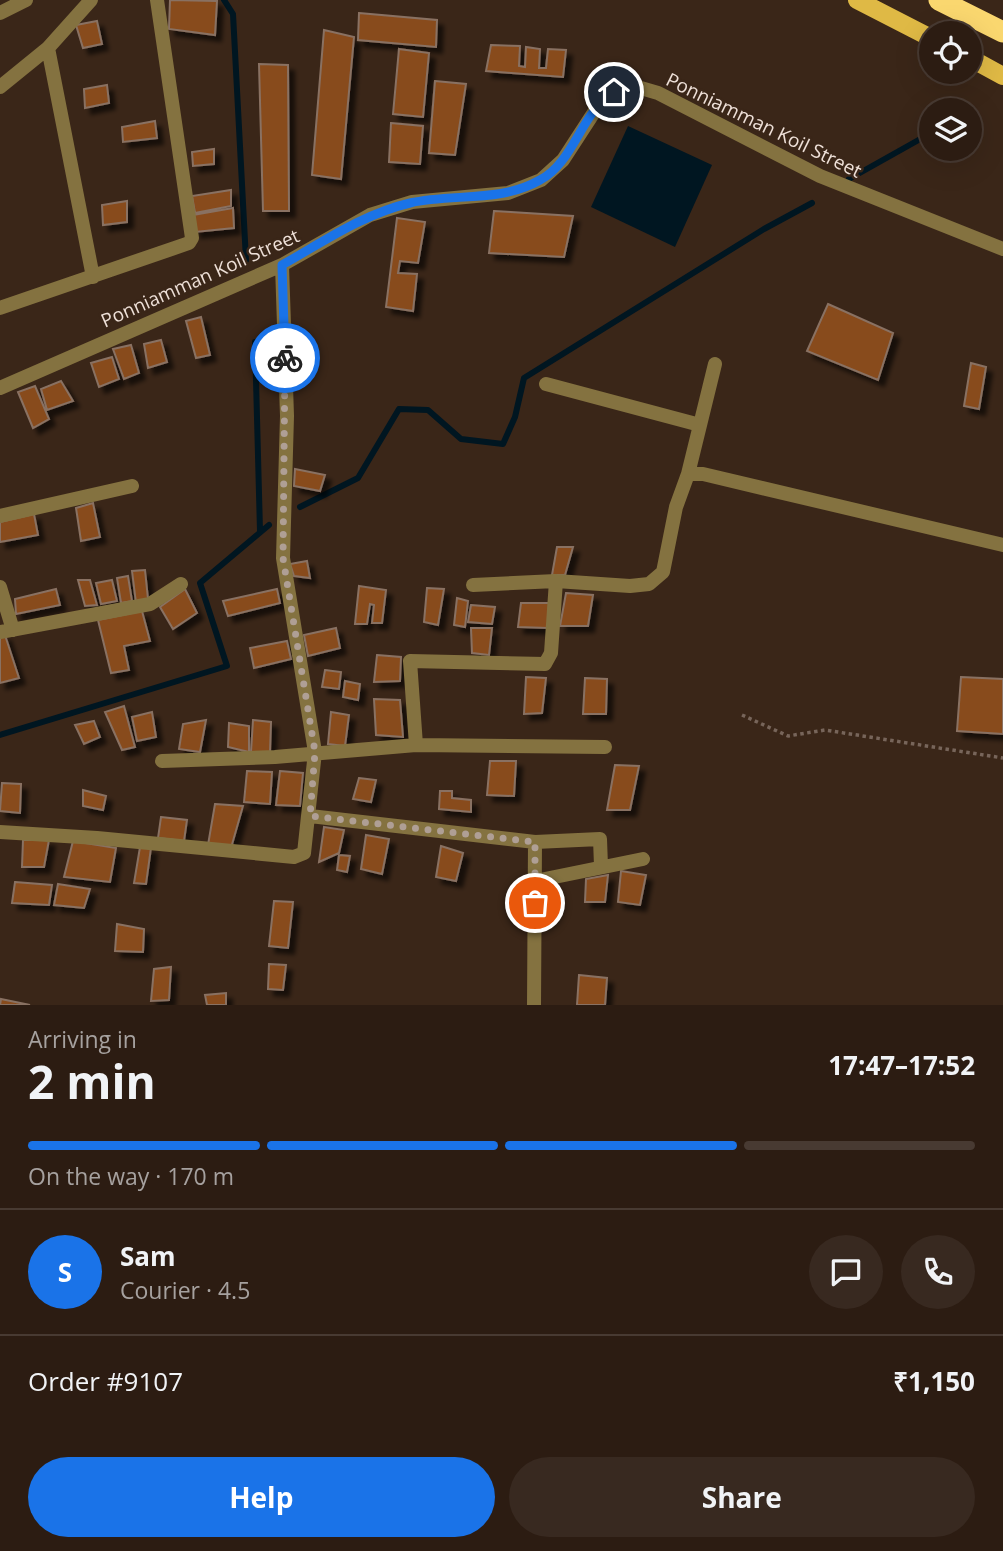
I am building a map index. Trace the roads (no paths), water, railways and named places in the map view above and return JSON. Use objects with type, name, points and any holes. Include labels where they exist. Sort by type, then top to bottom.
[{"type":"highway","points":[[939,0],[1003,32]]},
{"type":"main road","points":[[856,0],[919,32]]},
{"type":"main road","points":[[982,64],[1003,75]]},
{"type":"street","points":[[0,13],[26,0]]},
{"type":"street","points":[[0,87],[48,48],[91,0]]},
{"type":"street","points":[[0,306],[189,243],[192,238],[157,0]]},
{"type":"street","points":[[48,48],[93,276]]},
{"type":"street","name":"Ponniamman Koil Street","points":[[0,388],[282,265],[370,215],[412,202],[508,193],[541,180],[563,160],[602,100],[627,84],[659,93],[820,176],[1003,249]]},
{"type":"street","points":[[0,832],[97,838],[295,857],[304,853],[315,752],[283,558],[286,416],[282,265]]},
{"type":"street","points":[[473,585],[556,581],[630,586],[649,584],[663,572],[676,507],[688,474],[715,364]]},
{"type":"street","points":[[547,384],[700,425]]},
{"type":"street","points":[[688,474],[703,474],[1003,545]]},
{"type":"street","points":[[0,516],[132,486]]},
{"type":"street","points":[[416,745],[410,661],[545,664],[551,653],[556,581]]},
{"type":"street","points":[[0,587],[6,631],[150,604],[181,584]]},
{"type":"street","points":[[162,761],[416,745],[606,747]]},
{"type":"street","points":[[310,816],[535,842],[600,839],[601,866]]},
{"type":"street","points":[[534,1005],[535,842]]},
{"type":"street","points":[[535,881],[643,859]]},
{"type":"water","points":[[628,126],[712,165],[675,247],[591,207]]},
{"type":"waterway","points":[[224,0],[233,14],[246,260]]},
{"type":"waterway","points":[[849,179],[919,140]]},
{"type":"waterway","points":[[300,507],[358,478],[399,409],[428,410],[461,439],[503,444],[515,417],[524,378],[764,229],[812,203]]},
{"type":"waterway","points":[[255,342],[260,531]]},
{"type":"waterway","points":[[0,735],[227,666],[200,583],[269,525]]}]
